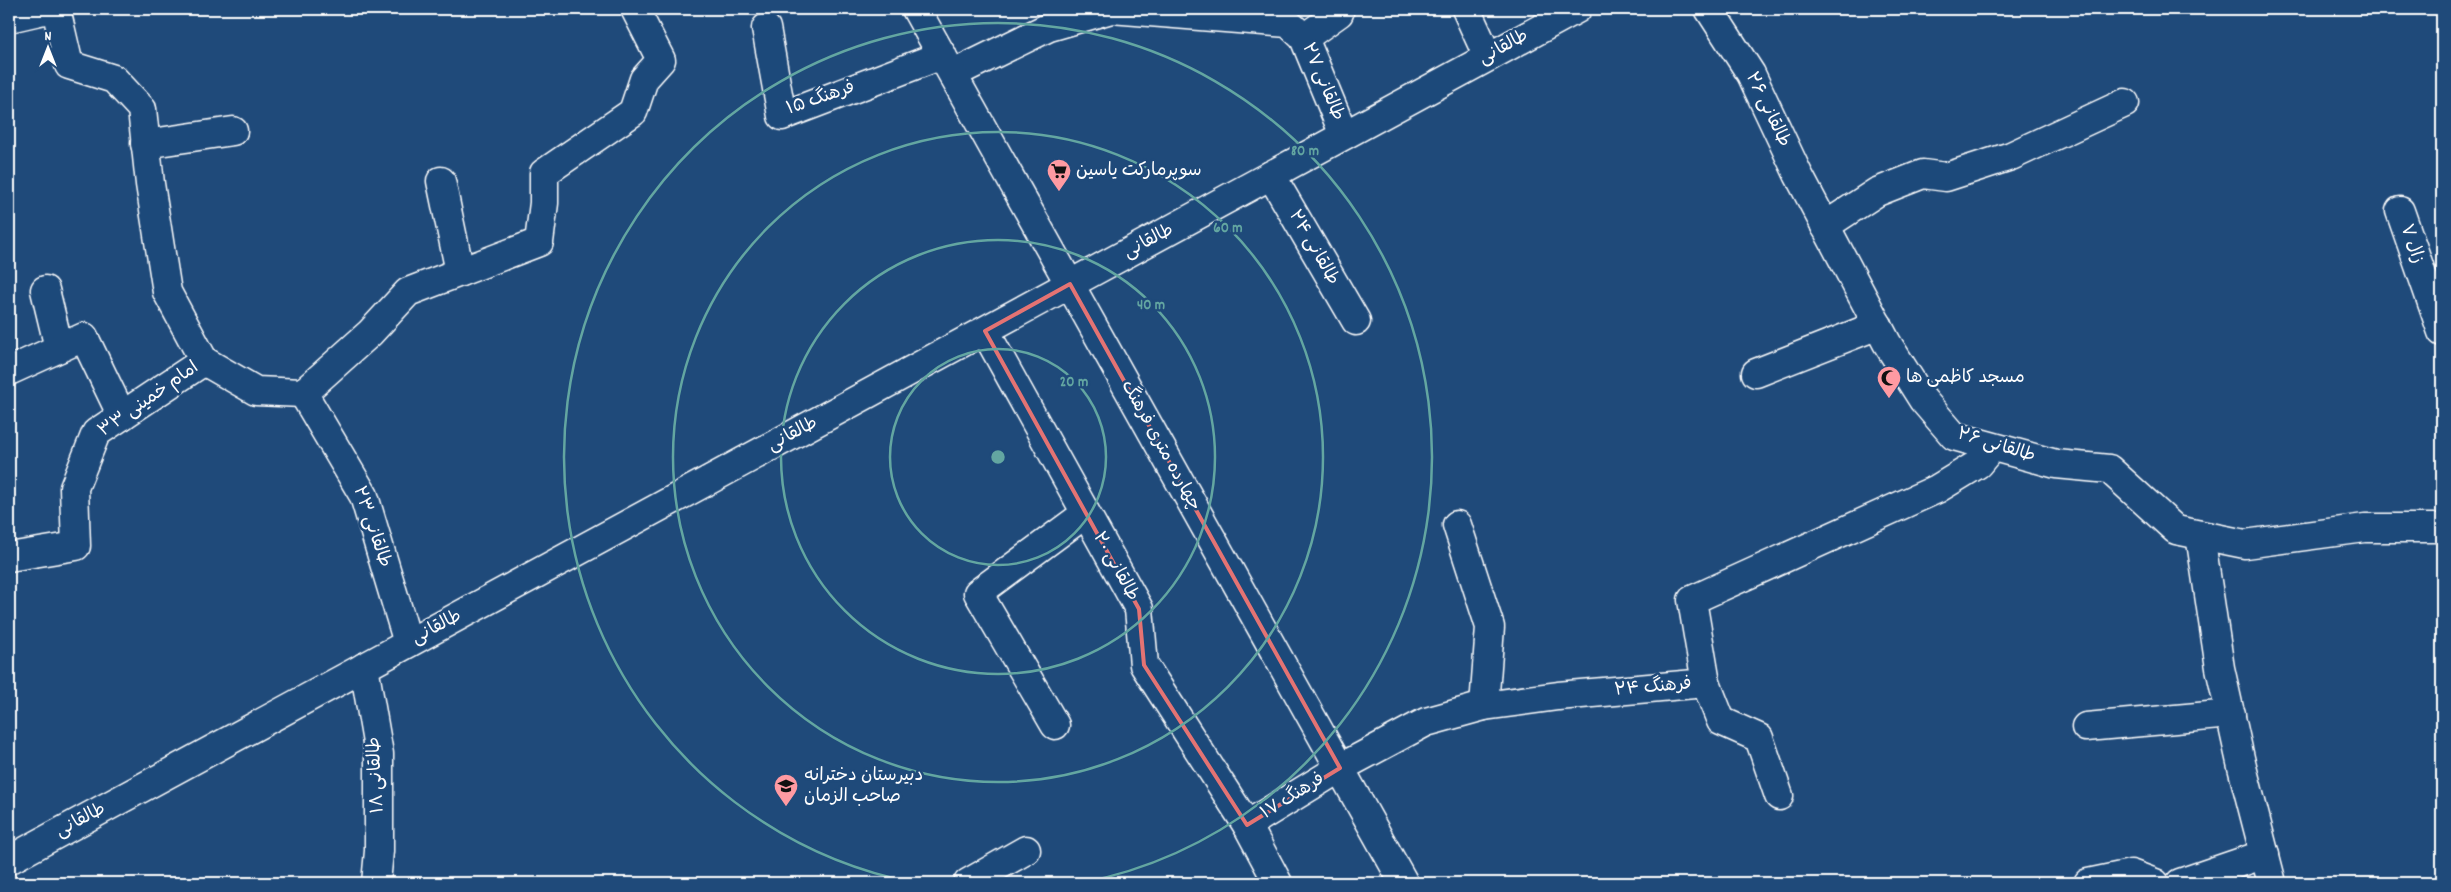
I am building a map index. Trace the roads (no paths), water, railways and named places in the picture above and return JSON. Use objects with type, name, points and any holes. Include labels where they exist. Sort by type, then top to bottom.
[{"type":"street","points":[[9,18],[48,9]]},
{"type":"street","points":[[56,9],[69,65],[114,79],[142,109],[145,144],[167,292],[204,361],[256,391],[303,393],[370,333],[408,292],[539,242],[544,203],[544,173],[633,112],[644,79],[661,60],[635,9]]},
{"type":"street","name":"چهارده متری فرهنگ","points":[[916,9],[1404,883]]},
{"type":"street","name":"طالقانی ۲۷","points":[[947,65],[1049,27],[1111,9],[1288,23],[1304,38],[1344,135]]},
{"type":"street","points":[[1304,38],[1339,12],[1337,9]]},
{"type":"street","points":[[1466,9],[1488,57]]},
{"type":"street","name":"طالقانی","points":[[9,860],[1576,9]]},
{"type":"street","name":"طالقانی ۲۶","points":[[1710,9],[1751,74],[1825,226],[1878,324],[1923,400],[1954,436],[2056,464],[2109,469],[2176,530],[2245,544],[2365,528],[2442,528]]},
{"type":"street","name":"فرهنگ ۱۵","points":[[766,28],[782,116],[947,65]]},
{"type":"street","points":[[1825,226],[1877,192],[1923,174],[1946,177],[2010,156],[2126,103]]},
{"type":"street","points":[[145,144],[233,131]]},
{"type":"street","name":"طالقانی ۲۴","points":[[1271,175],[1356,322]]},
{"type":"street","points":[[441,181],[460,272]]},
{"type":"street","name":"زال ۷","points":[[2400,212],[2442,332]]},
{"type":"street","points":[[46,290],[59,348]]},
{"type":"street","points":[[1756,373],[1878,324]]},
{"type":"street","name":"طالقانی ۲۰","points":[[984,330],[1139,610],[1144,665],[1247,825],[1278,883]]},
{"type":"street","points":[[9,371],[84,336],[122,416]]},
{"type":"street","name":"امام خمینی ۳۳","points":[[9,557],[76,546],[74,488],[96,433],[204,361]]},
{"type":"street","name":"طالقانی ۲۳","points":[[303,393],[364,496],[408,643]]},
{"type":"street","name":"فرهنگ ۲۴","points":[[1340,768],[1426,722],[1484,706],[1558,696],[1706,683],[1692,600],[1936,489],[1978,464],[1992,446]]},
{"type":"street","points":[[1055,726],[978,593],[1086,514]]},
{"type":"street","points":[[1457,525],[1490,628],[1484,706]]},
{"type":"street","points":[[2200,535],[2220,668],[2272,883]]},
{"type":"street","name":"طالقانی ۱۸","points":[[364,667],[379,754],[379,851],[376,883]]},
{"type":"street","points":[[1706,683],[1721,721],[1760,738],[1779,796]]},
{"type":"street","points":[[2086,727],[2231,714]]},
{"type":"street","name":"فرهنگ ۱۷","points":[[1247,825],[1340,768]]},
{"type":"street","points":[[968,883],[1026,850]]},
{"type":"street","points":[[2180,883],[2265,854]]},
{"type":"street","points":[[2088,883],[2131,874],[2155,883]]},
{"type":"place","name":"سوپرمارکت یاسین","points":[[1059,192]]},
{"type":"place","name":"مسجد کاظمی ها","points":[[1889,399]]},
{"type":"place","name":"دبیرستان دخترانه صاحب الزمان","points":[[786,807]]}]
